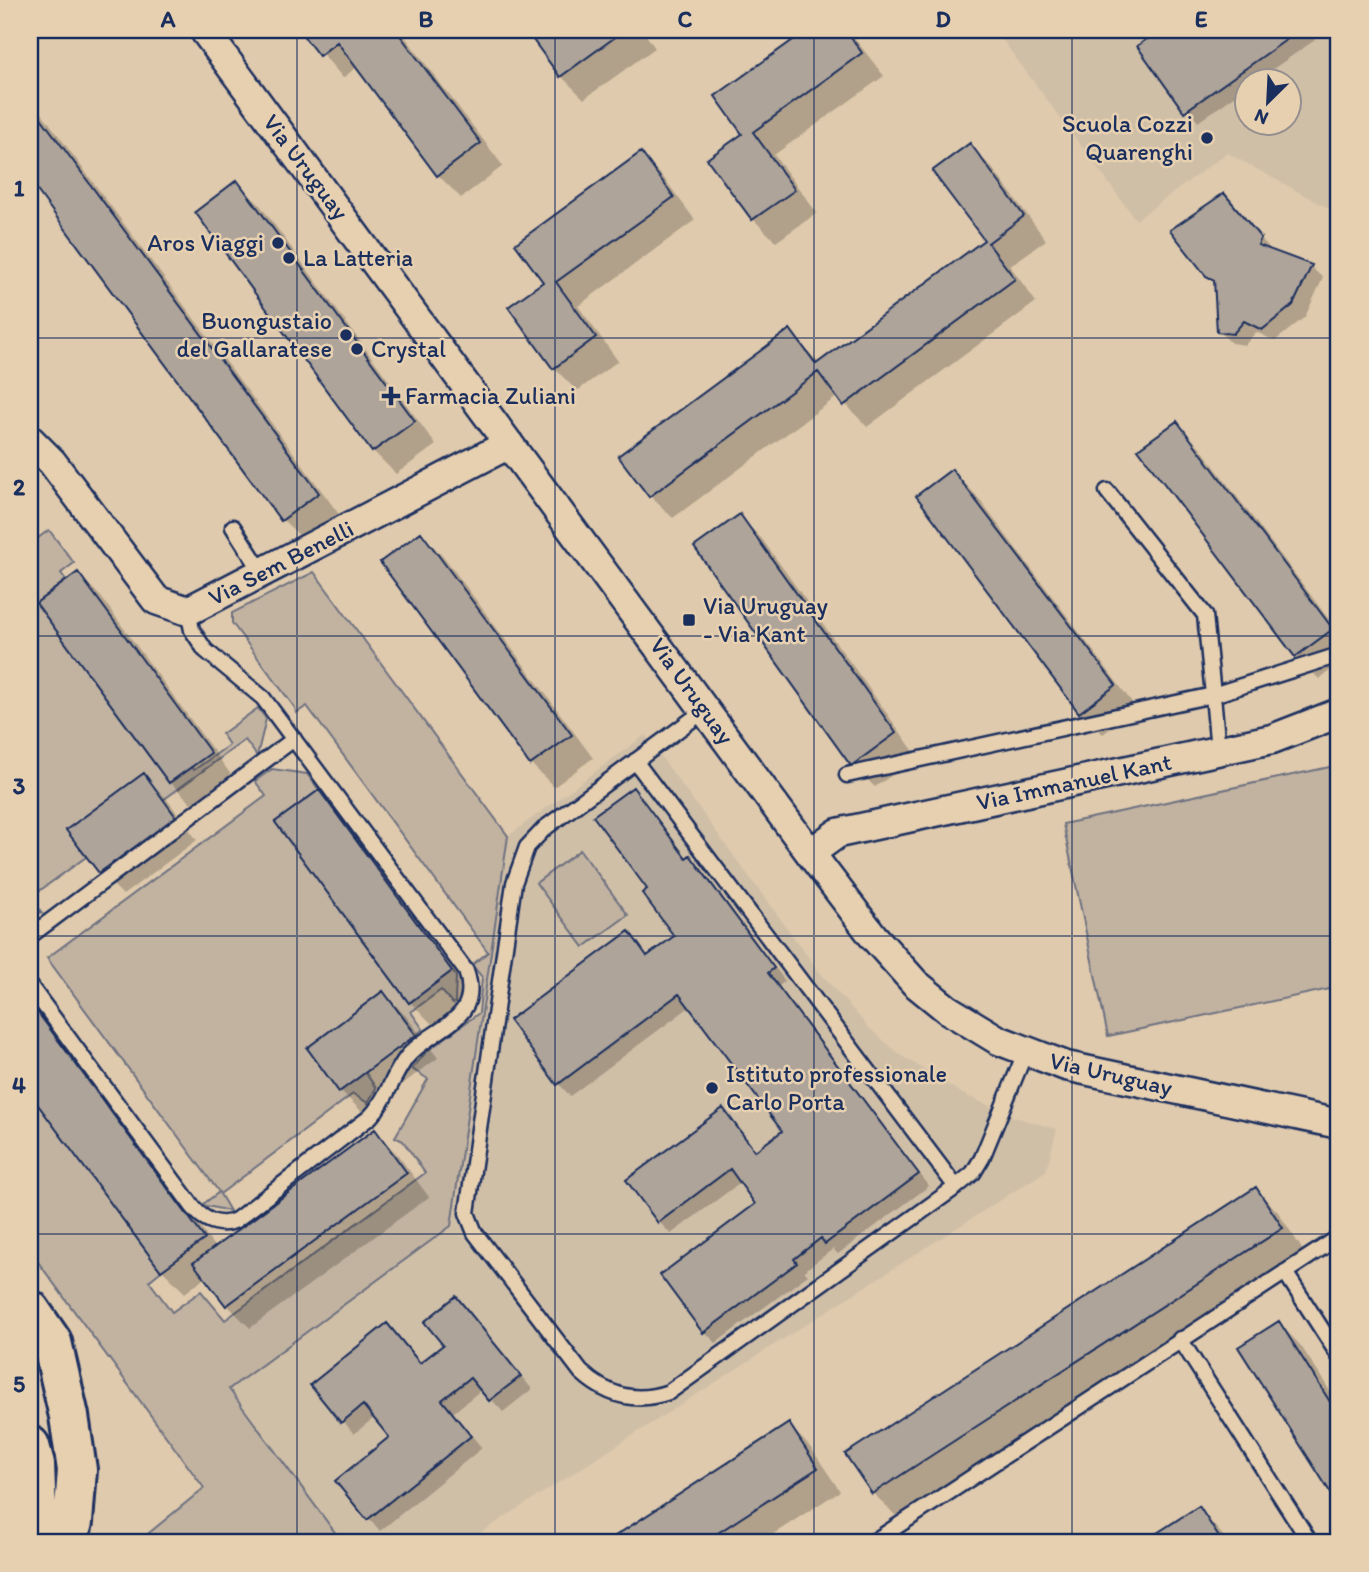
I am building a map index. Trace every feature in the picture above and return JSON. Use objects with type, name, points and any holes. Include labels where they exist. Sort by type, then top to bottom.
[{"type":"main road","points":[[30,1310],[52,1342],[69,1416],[77,1470],[73,1522],[68,1542]]},
{"type":"main road","points":[[30,1446],[35,1464],[38,1542]]},
{"type":"street","name":"Via Uruguay","points":[[204,30],[810,853],[873,936],[915,983],[963,1020],[1024,1053],[1066,1066],[1339,1124]]},
{"type":"street","name":"Via Sem Benelli","points":[[30,440],[52,462],[156,600],[188,611],[509,444]]},
{"type":"street","name":"Via Immanuel Kant","points":[[810,853],[838,833],[1272,739],[1339,713]]},
{"type":"lane","points":[[1107,491],[1205,615],[1217,751]]},
{"type":"lane","points":[[233,527],[262,572]]},
{"type":"lane","points":[[30,986],[192,1207],[209,1220],[232,1222],[370,1118],[381,1104],[409,1054],[464,1011],[467,976],[255,689],[219,665],[205,650],[195,635],[188,611]]},
{"type":"lane","points":[[847,775],[1213,695],[1339,655]]},
{"type":"lane","points":[[705,710],[545,828],[527,847],[517,869],[467,1213],[475,1233],[581,1372],[604,1390],[644,1399],[669,1392],[956,1187],[973,1173],[982,1158],[1024,1053]]},
{"type":"lane","points":[[30,936],[294,739]]},
{"type":"lane","points":[[635,761],[956,1187]]},
{"type":"lane","points":[[873,1542],[1339,1237]]},
{"type":"lane","points":[[1285,1272],[1339,1356]]},
{"type":"lane","points":[[1180,1339],[1310,1542]]},
{"type":"shaded area","name":"Scuola Cozzi Quarenghi","points":[[995,30],[1339,30],[1339,214],[1227,153],[1136,220]]},
{"type":"shaded area","points":[[49,530],[74,563],[61,573],[66,580],[36,603],[169,783],[191,767],[194,770],[229,745],[222,734],[258,708],[266,719],[257,756],[245,740],[163,800],[67,830],[86,857],[31,897],[42,913],[30,910],[30,544]]},
{"type":"shaded area","points":[[314,572],[508,836],[451,1226],[229,1389],[342,1542],[138,1542],[204,1488],[30,1251],[30,1094],[161,1271],[149,1281],[172,1312],[201,1291],[225,1320],[425,1173],[403,1141],[395,1137],[428,1079],[412,1069],[426,1052],[479,1013],[482,977],[472,965],[488,952],[307,706],[296,713],[232,623],[232,613]]},
{"type":"shaded area","name":"Istituto professionale Carlo Porta","points":[[645,735],[817,969],[869,1028],[902,1056],[963,1094],[1014,1117],[1057,1129],[1046,1171],[466,1542],[342,1542],[229,1389],[451,1226],[508,836]]},
{"type":"shaded area","points":[[1339,765],[1339,987],[1108,1036],[1063,824]]},
{"type":"shaded area","points":[[272,769],[307,774],[319,790],[275,822],[409,1003],[452,971],[456,976],[455,1002],[453,1004],[441,990],[411,1012],[423,1029],[416,1035],[383,991],[307,1048],[339,1091],[365,1072],[376,1088],[368,1103],[353,1094],[220,1194],[230,1211],[202,1205],[219,1192],[47,958],[266,796],[255,781]]},
{"type":"shaded area","points":[[580,850],[628,915],[584,947],[536,883]]},
{"type":"building","points":[[299,30],[396,30],[481,143],[437,176],[337,42],[319,56]]},
{"type":"building","points":[[533,30],[625,30],[560,77],[528,33]]},
{"type":"building","points":[[807,30],[846,30],[862,53],[753,132],[795,190],[752,220],[707,159],[742,134],[715,96]]},
{"type":"building","points":[[1160,30],[1300,30],[1249,66],[1232,66],[1232,78],[1184,112],[1137,46]]},
{"type":"building","points":[[30,103],[319,493],[281,521],[30,181]]},
{"type":"building","points":[[970,143],[1024,216],[988,243],[1015,279],[843,406],[818,372],[649,497],[618,456],[790,329],[816,364],[984,240],[932,171]]},
{"type":"building","points":[[641,152],[674,197],[556,282],[596,337],[553,369],[508,307],[543,282],[515,244]]},
{"type":"building","points":[[237,180],[415,421],[372,452],[195,212]]},
{"type":"building","points":[[1224,193],[1261,238],[1258,245],[1312,265],[1293,305],[1262,330],[1244,321],[1233,334],[1217,332],[1214,280],[1206,276],[1170,230]]},
{"type":"building","points":[[1177,421],[1333,629],[1295,657],[1138,449]]},
{"type":"building","points":[[952,469],[1116,685],[1079,713],[916,496]]},
{"type":"building","points":[[740,514],[896,733],[851,766],[694,547]]},
{"type":"building","points":[[421,532],[572,735],[530,765],[380,562]]},
{"type":"building","points":[[78,572],[211,753],[169,783],[36,603]]},
{"type":"building","points":[[144,773],[176,817],[99,873],[66,830]]},
{"type":"building","points":[[633,787],[686,858],[690,855],[774,968],[768,973],[919,1174],[825,1244],[821,1238],[794,1259],[797,1263],[703,1333],[660,1275],[755,1204],[730,1169],[658,1223],[626,1180],[723,1108],[755,1151],[782,1131],[679,994],[557,1085],[509,1020],[629,931],[647,956],[674,936],[642,893],[647,889],[593,816]]},
{"type":"building","points":[[319,790],[452,971],[409,1003],[275,822]]},
{"type":"building","points":[[383,991],[416,1035],[339,1092],[307,1048]]},
{"type":"building","points":[[30,1002],[205,1239],[161,1271],[30,1094]]},
{"type":"building","points":[[375,1129],[407,1173],[226,1306],[193,1263]]},
{"type":"building","points":[[1256,1187],[1283,1228],[872,1494],[845,1454]]},
{"type":"building","points":[[456,1296],[521,1376],[489,1401],[470,1378],[442,1400],[471,1436],[367,1520],[335,1481],[389,1437],[363,1405],[341,1423],[310,1385],[387,1323],[420,1363],[443,1345],[424,1322]]},
{"type":"building","points":[[1279,1321],[1339,1416],[1339,1506],[1238,1347]]},
{"type":"building","points":[[789,1423],[818,1468],[704,1542],[606,1542]]},
{"type":"building","points":[[1199,1506],[1222,1542],[1143,1542]]},
{"type":"place","name":"Scuola Cozzi Quarenghi","points":[[1207,138]]},
{"type":"place","name":"Aros Viaggi","points":[[278,243]]},
{"type":"place","name":"La Latteria","points":[[289,258]]},
{"type":"place","name":"Buongustaio del Gallaratese","points":[[346,335]]},
{"type":"place","name":"Crystal","points":[[357,349]]},
{"type":"place","name":"Farmacia Zuliani","points":[[391,396]]},
{"type":"place","name":"Via Uruguay - Via Kant","points":[[689,620]]},
{"type":"place","name":"Istituto professionale Carlo Porta","points":[[712,1088]]}]
